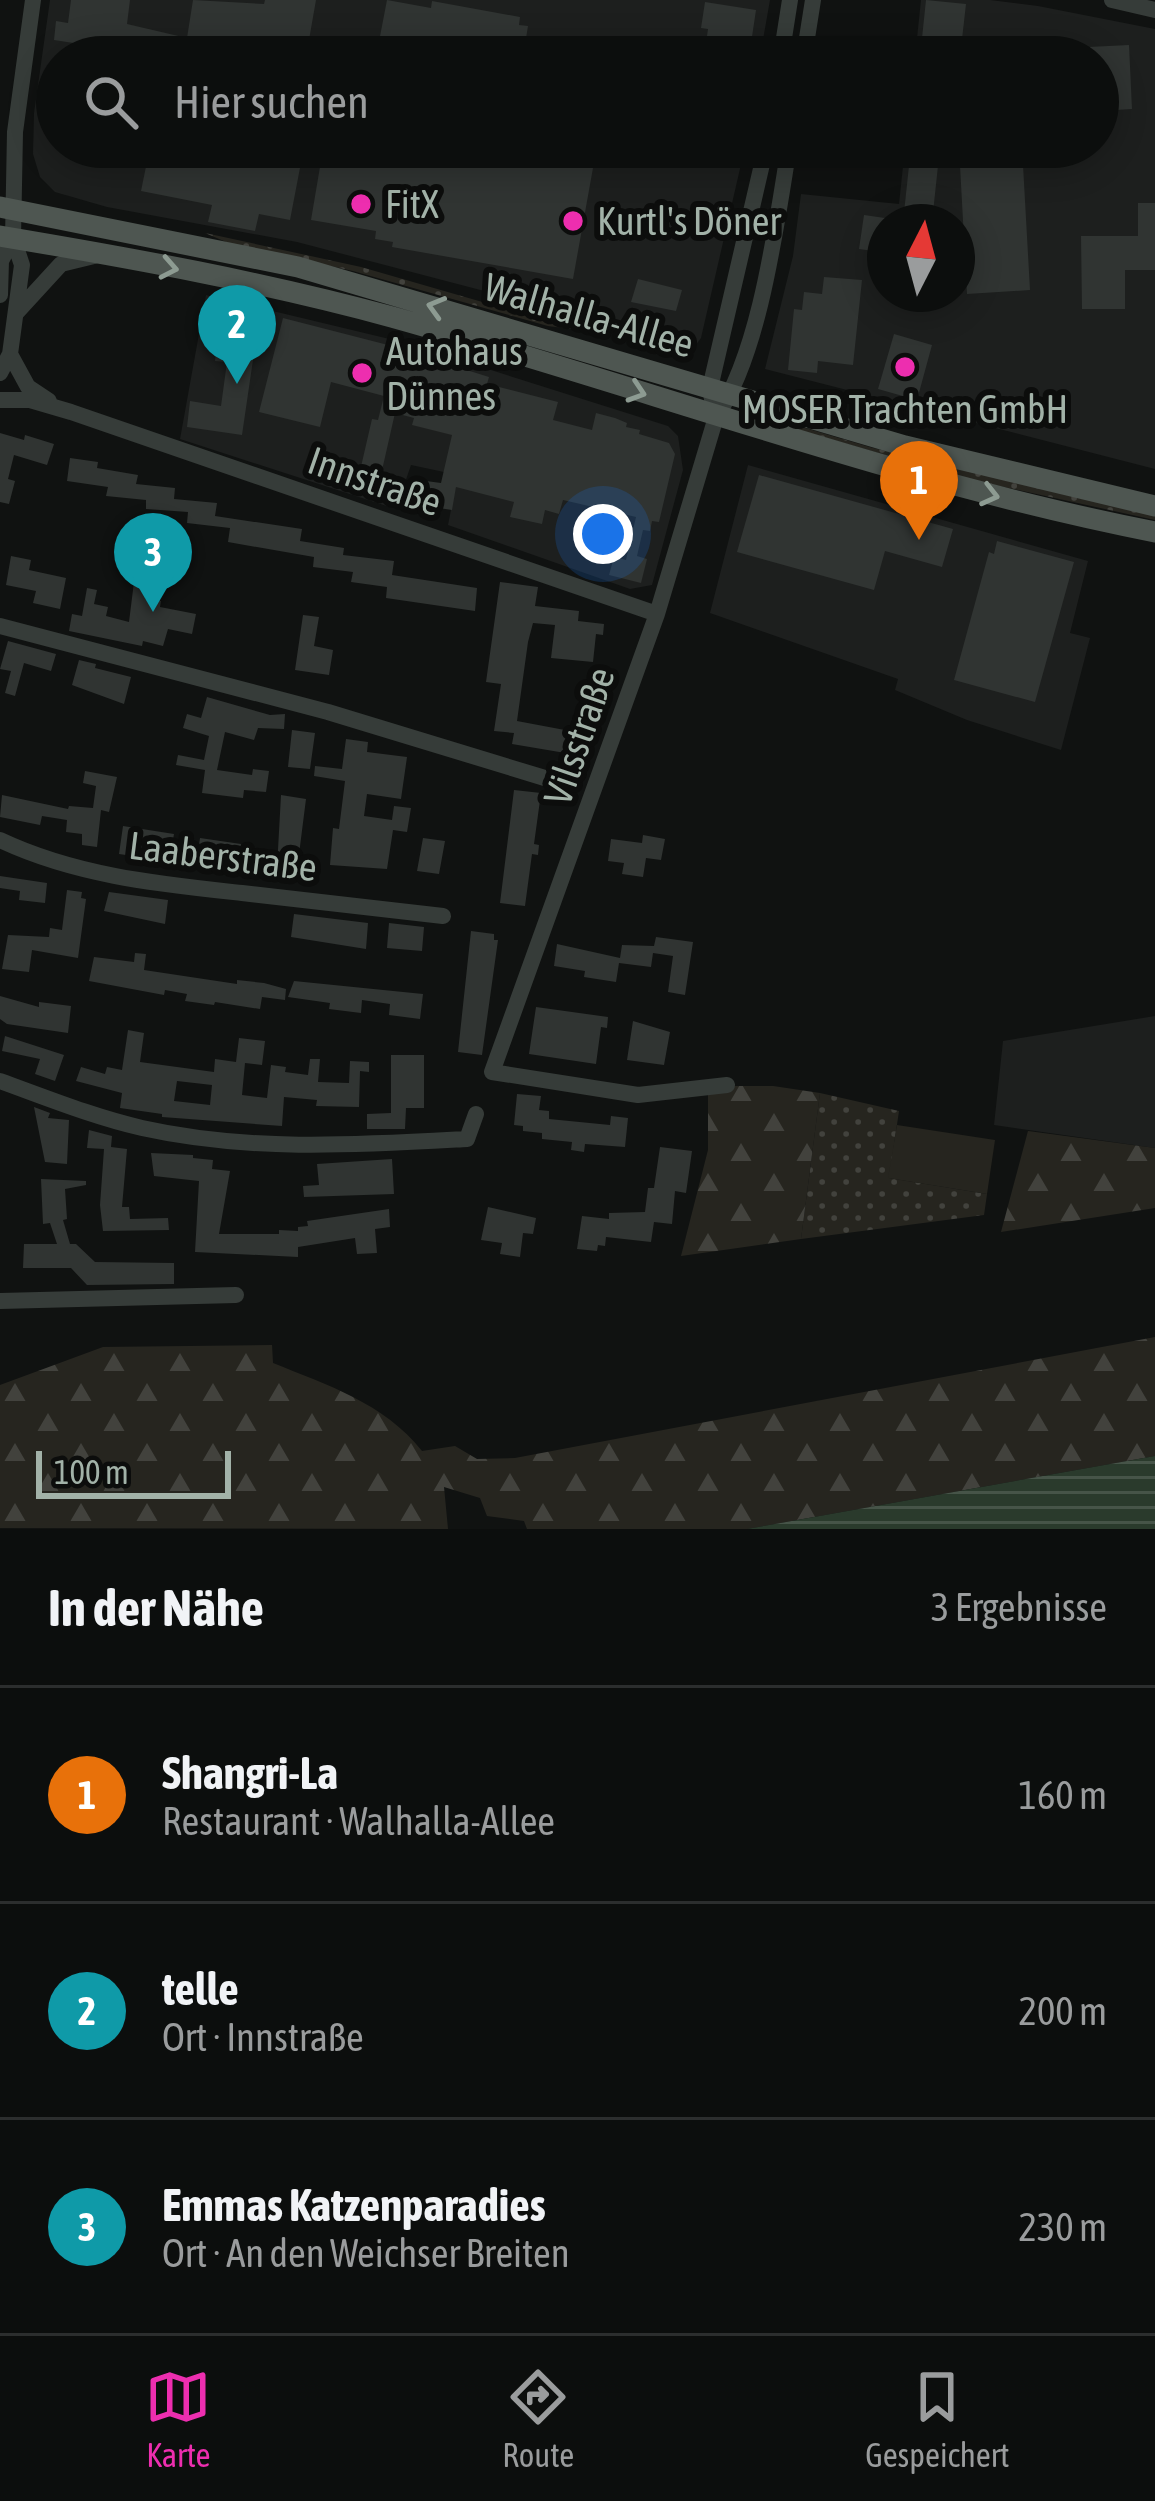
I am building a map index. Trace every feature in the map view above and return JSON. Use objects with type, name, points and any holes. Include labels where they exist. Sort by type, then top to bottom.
[{"type":"main road","name":"Walhalla-Allee","points":[[6,208],[298,267],[905,446],[1155,506]]},
{"type":"main road","name":"Walhalla-Allee","points":[[6,237],[302,293],[989,495],[1155,532]]},
{"type":"street","points":[[0,295],[6,208],[33,0]]},
{"type":"street","points":[[784,36],[790,0]]},
{"type":"street","points":[[807,36],[813,0]]},
{"type":"street","points":[[1112,0],[1155,10]]},
{"type":"street","name":"Vilsstraße","points":[[727,1085],[638,1095],[493,1072],[657,614],[716,417],[762,168]]},
{"type":"street","name":"Vilsstraße","points":[[721,391],[763,279],[785,168]]},
{"type":"street","points":[[0,373],[10,354],[22,265],[6,237]]},
{"type":"street","points":[[17,312],[61,263],[104,256]]},
{"type":"street","name":"Innstraße","points":[[10,354],[28,387],[71,412]]},
{"type":"street","name":"Innstraße","points":[[0,400],[30,400],[71,412],[657,614]]},
{"type":"street","points":[[0,626],[328,712],[548,779]]},
{"type":"street","name":"Laaberstraße","points":[[0,840],[40,858],[102,874],[443,916]]},
{"type":"street","points":[[0,1082],[138,1127],[257,1144],[340,1147],[467,1139],[476,1114]]},
{"type":"street","points":[[0,1301],[236,1295]]},
{"type":"shaded area","points":[[50,0],[770,0],[764,36],[45,36]]},
{"type":"shaded area","points":[[921,0],[990,0],[1155,29],[1155,469],[765,369],[793,256],[801,194],[899,204],[903,168],[1119,168],[1119,36],[917,36]]},
{"type":"shaded area","points":[[36,99],[36,164],[33,154]]},
{"type":"shaded area","points":[[37,168],[740,168],[701,338],[695,346],[297,242],[107,207],[55,192]]},
{"type":"shaded area","points":[[206,295],[402,342],[668,426],[678,436],[683,470],[652,585],[630,589],[448,525],[458,475],[411,465],[396,509],[180,439]]},
{"type":"shaded area","points":[[748,465],[1088,561],[1070,633],[1090,638],[1061,750],[967,720],[895,690],[898,679],[710,613]]},
{"type":"shaded area","points":[[1155,1016],[1155,1148],[994,1125],[1003,1041]]},
{"type":"shaded area","points":[[1155,1456],[1155,1529],[747,1529]]},
{"type":"green space","points":[[205,233],[361,267],[579,330],[231,244]]},
{"type":"green space","points":[[754,413],[873,448],[1155,510],[1155,520],[973,480],[753,417]]},
{"type":"green space","points":[[708,1086],[773,1086],[820,1093],[801,1239],[681,1256],[708,1150]]},
{"type":"green space","points":[[820,1093],[899,1111],[889,1178],[987,1194],[984,1215],[801,1239]]},
{"type":"green space","points":[[897,1125],[995,1140],[987,1194],[888,1178]]},
{"type":"green space","points":[[1028,1131],[1155,1148],[1155,1208],[1001,1232]]},
{"type":"green space","points":[[1155,1337],[1155,1456],[747,1529],[527,1529],[524,1521],[487,1516],[480,1498],[444,1487],[448,1529],[0,1528],[0,1385],[103,1347],[272,1345],[273,1363],[372,1408],[422,1451],[455,1446],[477,1459],[515,1458]]},
{"type":"building","points":[[71,0],[130,0],[127,24],[178,36],[54,36],[56,21],[68,23]]},
{"type":"building","points":[[193,0],[264,4],[265,0],[316,0],[310,36],[187,36]]},
{"type":"building","points":[[387,0],[431,8],[432,1],[520,17],[519,25],[528,26],[526,36],[380,36]]},
{"type":"building","points":[[926,0],[966,4],[962,36],[922,36]]},
{"type":"building","points":[[705,2],[756,10],[752,36],[707,36],[708,29],[701,28]]},
{"type":"building","points":[[1119,45],[1129,45],[1132,109],[1119,110]]},
{"type":"building","points":[[146,168],[300,168],[290,220],[259,214],[255,231],[208,222],[212,205],[141,191]]},
{"type":"building","points":[[320,168],[593,168],[573,279],[392,247],[393,242],[375,239],[376,231],[311,220]]},
{"type":"building","points":[[909,168],[938,168],[934,204],[905,204]]},
{"type":"building","points":[[960,168],[1023,168],[1030,290],[975,293],[975,204],[962,204]]},
{"type":"building","points":[[1138,203],[1155,203],[1155,270],[1125,270],[1125,309],[1082,309],[1081,236],[1138,236]]},
{"type":"building","points":[[864,215],[867,215],[867,250],[859,249]]},
{"type":"building","points":[[824,277],[862,280],[853,365],[818,361],[817,373],[788,370],[794,309],[802,310],[804,292],[822,294]]},
{"type":"building","points":[[638,279],[682,290],[676,311],[631,302]]},
{"type":"building","points":[[209,302],[240,306],[233,350],[254,353],[242,435],[187,427],[190,401],[221,406],[227,362],[215,361],[218,336],[204,334]]},
{"type":"building","points":[[283,318],[458,363],[457,367],[489,377],[487,384],[558,402],[553,420],[592,430],[596,413],[669,443],[675,454],[659,522],[652,521],[650,531],[643,530],[637,556],[647,559],[641,583],[609,575],[614,557],[626,560],[636,517],[563,500],[559,514],[545,510],[542,524],[510,517],[514,502],[456,487],[452,510],[406,503],[411,479],[441,483],[452,435],[412,425],[414,418],[395,413],[378,488],[357,484],[372,419],[378,420],[384,396],[331,382],[320,427],[259,412]]},
{"type":"building","name":"MOSER Trachten GmbH","points":[[894,334],[932,345],[917,400],[878,389]]},
{"type":"building","points":[[0,433],[54,444],[47,465],[14,455],[8,479],[15,481],[9,504],[0,502]]},
{"type":"building","points":[[70,458],[138,475],[136,484],[175,488],[174,499],[217,503],[215,516],[302,529],[300,541],[344,548],[343,555],[394,561],[392,575],[477,588],[475,611],[386,598],[387,587],[351,582],[353,572],[313,567],[314,557],[228,542],[230,528],[187,523],[188,512],[146,509],[146,500],[106,496],[108,487],[67,481]]},
{"type":"building","points":[[759,475],[953,529],[942,567],[885,551],[874,590],[737,552]]},
{"type":"building","points":[[997,541],[1074,562],[1035,702],[954,680],[989,552],[994,554]]},
{"type":"building","points":[[11,556],[31,560],[29,570],[66,578],[60,609],[33,603],[36,591],[6,585]]},
{"type":"building","points":[[134,582],[147,584],[145,599],[161,601],[160,607],[196,614],[192,634],[168,629],[163,646],[143,641],[142,646],[69,631],[72,614],[82,616],[87,588],[97,590],[94,604],[108,607],[106,616],[129,622]]},
{"type":"building","points":[[500,582],[538,587],[535,606],[579,611],[578,621],[604,624],[603,635],[596,634],[593,662],[551,658],[555,625],[533,623],[528,642],[517,721],[586,734],[583,756],[512,744],[514,733],[494,731],[501,684],[486,682]]},
{"type":"building","points":[[303,615],[319,617],[314,646],[333,650],[329,675],[295,670]]},
{"type":"building","points":[[8,641],[56,654],[51,671],[24,663],[15,696],[5,693],[11,671],[0,669]]},
{"type":"building","points":[[79,660],[131,677],[124,704],[72,685]]},
{"type":"building","points":[[207,697],[270,715],[285,714],[284,729],[258,728],[254,740],[225,732],[217,770],[252,775],[253,769],[269,771],[266,792],[244,790],[243,798],[202,793],[205,770],[176,765],[178,755],[204,760],[209,736],[183,728],[187,714],[201,718]]},
{"type":"building","points":[[292,730],[315,733],[310,769],[288,767]]},
{"type":"building","points":[[346,739],[368,742],[367,752],[407,757],[401,799],[367,794],[364,816],[392,820],[394,806],[411,808],[407,832],[393,830],[387,869],[330,865],[345,781],[314,776],[315,766],[342,769]]},
{"type":"building","points":[[85,771],[117,777],[109,812],[101,810],[97,847],[82,845],[82,834],[66,832],[67,820],[42,816],[40,825],[0,817],[2,795],[68,809],[93,808],[96,786],[83,783]]},
{"type":"building","points":[[514,790],[541,793],[534,844],[539,845],[538,855],[532,854],[525,906],[500,903]]},
{"type":"building","points":[[281,795],[306,799],[297,870],[277,868]]},
{"type":"building","points":[[123,826],[174,834],[171,851],[197,855],[195,865],[119,854]]},
{"type":"building","points":[[643,835],[665,839],[661,860],[646,858],[643,877],[622,874],[624,863],[608,861],[611,839],[642,843]]},
{"type":"building","points":[[200,838],[241,844],[238,865],[197,859]]},
{"type":"building","points":[[423,838],[445,841],[439,874],[417,871]]},
{"type":"building","points":[[0,876],[47,883],[45,903],[19,900],[20,891],[0,888]]},
{"type":"building","points":[[67,890],[82,892],[81,898],[86,899],[78,958],[32,950],[29,972],[2,969],[8,935],[49,937],[50,928],[62,930]]},
{"type":"building","points":[[109,892],[168,900],[165,924],[104,911]]},
{"type":"building","points":[[294,914],[368,923],[366,949],[291,937]]},
{"type":"building","points":[[389,923],[424,927],[422,951],[387,948]]},
{"type":"building","points":[[471,931],[494,934],[498,940],[482,1055],[458,1052]]},
{"type":"building","points":[[656,937],[693,942],[685,995],[668,992],[673,956],[653,953],[651,967],[619,963],[616,982],[554,966],[557,944],[620,958],[622,945],[654,946]]},
{"type":"building","points":[[135,953],[146,954],[144,970],[237,984],[237,980],[264,983],[286,989],[285,1000],[262,997],[260,1009],[214,1005],[185,1001],[187,994],[165,990],[164,995],[89,981],[94,957],[134,962]]},
{"type":"building","points":[[294,981],[423,994],[420,1019],[389,1015],[390,1004],[362,1000],[361,1013],[288,997]]},
{"type":"building","points":[[0,996],[39,1007],[39,1002],[71,1006],[68,1033],[7,1024],[0,1019]]},
{"type":"building","points":[[536,1007],[608,1017],[607,1028],[601,1027],[596,1064],[529,1054]]},
{"type":"building","points":[[633,1021],[670,1032],[664,1065],[627,1060]]},
{"type":"building","points":[[128,1030],[144,1033],[140,1062],[214,1072],[215,1059],[236,1062],[239,1038],[265,1041],[262,1065],[245,1063],[242,1095],[267,1098],[271,1065],[308,1075],[310,1059],[320,1059],[318,1082],[349,1083],[350,1061],[369,1062],[369,1072],[360,1071],[359,1107],[316,1106],[317,1100],[284,1097],[282,1126],[162,1117],[120,1108],[122,1093],[76,1081],[81,1067],[105,1074],[107,1067],[122,1070]],"holes":[[[177,1081],[212,1085],[210,1105],[174,1101]]]},
{"type":"building","points":[[5,1036],[64,1055],[55,1081],[35,1074],[40,1059],[2,1051]]},
{"type":"building","points":[[391,1055],[424,1055],[424,1108],[406,1108],[405,1129],[367,1129],[367,1114],[391,1113]]},
{"type":"building","points":[[517,1094],[541,1096],[539,1110],[549,1111],[549,1119],[610,1125],[611,1116],[628,1118],[625,1147],[585,1144],[584,1152],[571,1150],[572,1142],[542,1139],[542,1133],[523,1131],[523,1126],[514,1125]]},
{"type":"building","points":[[34,1107],[50,1113],[48,1118],[69,1120],[67,1164],[45,1162]]},
{"type":"building","points":[[89,1130],[112,1136],[111,1147],[127,1149],[122,1207],[129,1207],[130,1219],[168,1218],[169,1230],[103,1231],[104,1149],[87,1148]]},
{"type":"building","points":[[660,1147],[692,1151],[686,1193],[675,1191],[672,1224],[654,1222],[651,1242],[606,1237],[605,1246],[598,1245],[597,1251],[577,1249],[582,1216],[609,1219],[609,1213],[645,1212]]},
{"type":"building","points":[[151,1153],[193,1155],[213,1160],[212,1169],[230,1171],[219,1234],[279,1234],[279,1230],[298,1231],[308,1226],[307,1221],[389,1209],[390,1227],[375,1229],[377,1253],[357,1254],[355,1238],[298,1247],[298,1257],[195,1252],[199,1181],[154,1176]]},
{"type":"building","points":[[392,1159],[394,1194],[304,1197],[303,1186],[319,1185],[317,1164]]},
{"type":"building","points":[[41,1179],[86,1181],[86,1185],[65,1189],[67,1219],[63,1220],[70,1244],[95,1262],[174,1263],[174,1284],[87,1285],[71,1268],[23,1268],[24,1244],[57,1244],[50,1223],[43,1224]]},
{"type":"building","points":[[488,1207],[536,1218],[533,1234],[523,1233],[520,1257],[500,1254],[502,1243],[481,1240]]},
{"type":"place","name":"FitX","points":[[361,204]]},
{"type":"place","name":"Kurtl's Döner","points":[[573,221]]},
{"type":"place","name":"MOSER Trachten GmbH","points":[[905,367]]},
{"type":"place","name":"Autohaus Dünnes","points":[[362,373]]},
{"type":"place","name":"telle","points":[[237,384]]},
{"type":"place","name":"Shangri-La","points":[[919,540]]},
{"type":"place","name":"Emmas Katzenparadies","points":[[153,612]]}]
